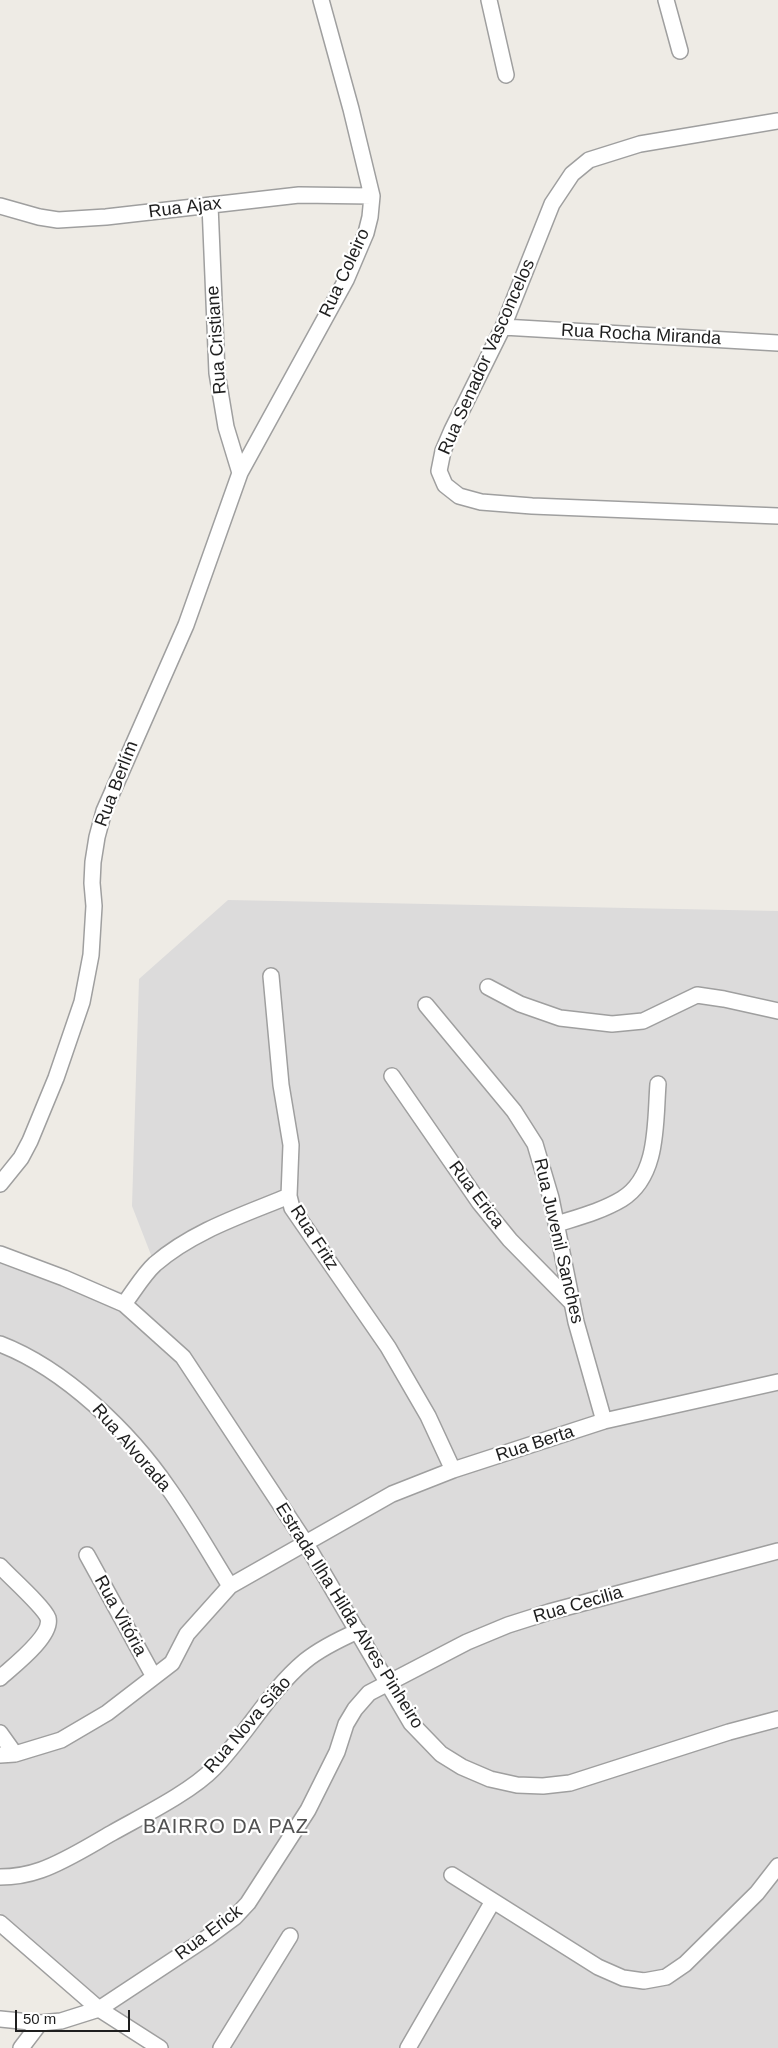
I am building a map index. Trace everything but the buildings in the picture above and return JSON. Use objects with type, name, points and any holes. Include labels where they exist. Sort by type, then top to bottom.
[{"type":"street","name":"Rua Coleiro","points":[[240,473],[355,262],[370,217],[372,196],[351,109],[320,0]]},
{"type":"street","points":[[489,0],[506,75]]},
{"type":"street","points":[[666,0],[680,51]]},
{"type":"street","name":"Rua Senador Vasconcelos","points":[[778,121],[640,144],[589,160],[579,167],[565,182],[552,204],[503,327],[452,430],[440,464],[441,479],[445,485],[459,496],[481,502],[778,516]]},
{"type":"street","name":"Rua Ajax","points":[[0,206],[39,218],[58,220],[106,217],[299,194],[372,196]]},
{"type":"street","name":"Rua Cristiane","points":[[210,205],[217,373],[226,427],[240,473]]},
{"type":"street","name":"Rua Rocha Miranda","points":[[503,327],[778,343]]},
{"type":"street","name":"Rua Berlím","points":[[0,1184],[21,1158],[30,1142],[56,1078],[82,1002],[91,955],[94,862],[97,837],[104,811],[186,625],[240,473]]},
{"type":"street","name":"Rua Fritz","points":[[271,976],[281,1085],[291,1144],[289,1196],[292,1208],[388,1346],[428,1416],[453,1470]]},
{"type":"street","points":[[488,988],[520,1004],[560,1018],[612,1024],[643,1021],[697,995],[778,1011]]},
{"type":"street","name":"Rua Juvenil Sanches","points":[[426,1005],[514,1110],[530,1134],[545,1174],[557,1224],[572,1303],[604,1421]]},
{"type":"street","name":"Rua Erica","points":[[392,1076],[479,1202],[510,1240],[572,1303]]},
{"type":"street","points":[[557,1224],[611,1204],[630,1193],[638,1185],[652,1151],[658,1084]]},
{"type":"street","points":[[124,1304],[153,1266],[176,1248],[234,1219],[289,1196]]},
{"type":"street","name":"Estrada Ilha Hilda Alves Pinheiro","points":[[0,1254],[64,1278],[124,1304],[183,1357],[305,1542],[411,1723],[441,1754],[462,1767],[490,1779],[517,1785],[543,1786],[570,1783],[729,1732],[778,1720]]},
{"type":"street","name":"Rua Alvorada","points":[[0,1344],[39,1363],[103,1412],[169,1488],[230,1586]]},
{"type":"street","name":"Rua Berta","points":[[7,1755],[52,1743],[81,1730],[107,1713],[172,1663],[187,1634],[230,1586],[392,1494],[453,1470],[604,1421],[778,1382]]},
{"type":"street","name":"Rua Cecilia","points":[[387,1682],[467,1642],[508,1625],[549,1612],[778,1551]]},
{"type":"street","name":"Rua Vitória","points":[[87,1555],[154,1677]]},
{"type":"street","points":[[0,1566],[47,1616],[48,1622],[44,1633],[36,1645],[0,1678]]},
{"type":"street","name":"Rua Nova Sião","points":[[0,1877],[18,1877],[69,1857],[193,1784],[212,1770],[228,1752],[260,1709],[284,1681],[306,1661],[330,1644],[358,1631]]},
{"type":"street","name":"Rua Erick","points":[[0,2019],[40,2023],[61,2021],[99,2009],[235,1917],[248,1903],[308,1810],[337,1752],[346,1724],[355,1709],[369,1693],[387,1682]]},
{"type":"street","points":[[0,1733],[7,1755]]},
{"type":"street","points":[[452,1876],[598,1967],[623,1978],[644,1981],[666,1977],[685,1964],[757,1893],[778,1866]]},
{"type":"street","points":[[408,2048],[494,1901]]},
{"type":"street","points":[[0,1924],[99,2009],[160,2048]]},
{"type":"street","points":[[221,2048],[290,1936]]},
{"type":"street","points":[[21,2048],[40,2023]]},
{"type":"shaded area","points":[[228,900],[778,911],[778,2048],[158,2048],[133,2033],[0,1913],[0,1250],[130,1295],[153,1260],[132,1206],[139,979]]},
{"type":"district","name":"BAIRRO DA PAZ","points":[[226,1827]]}]
